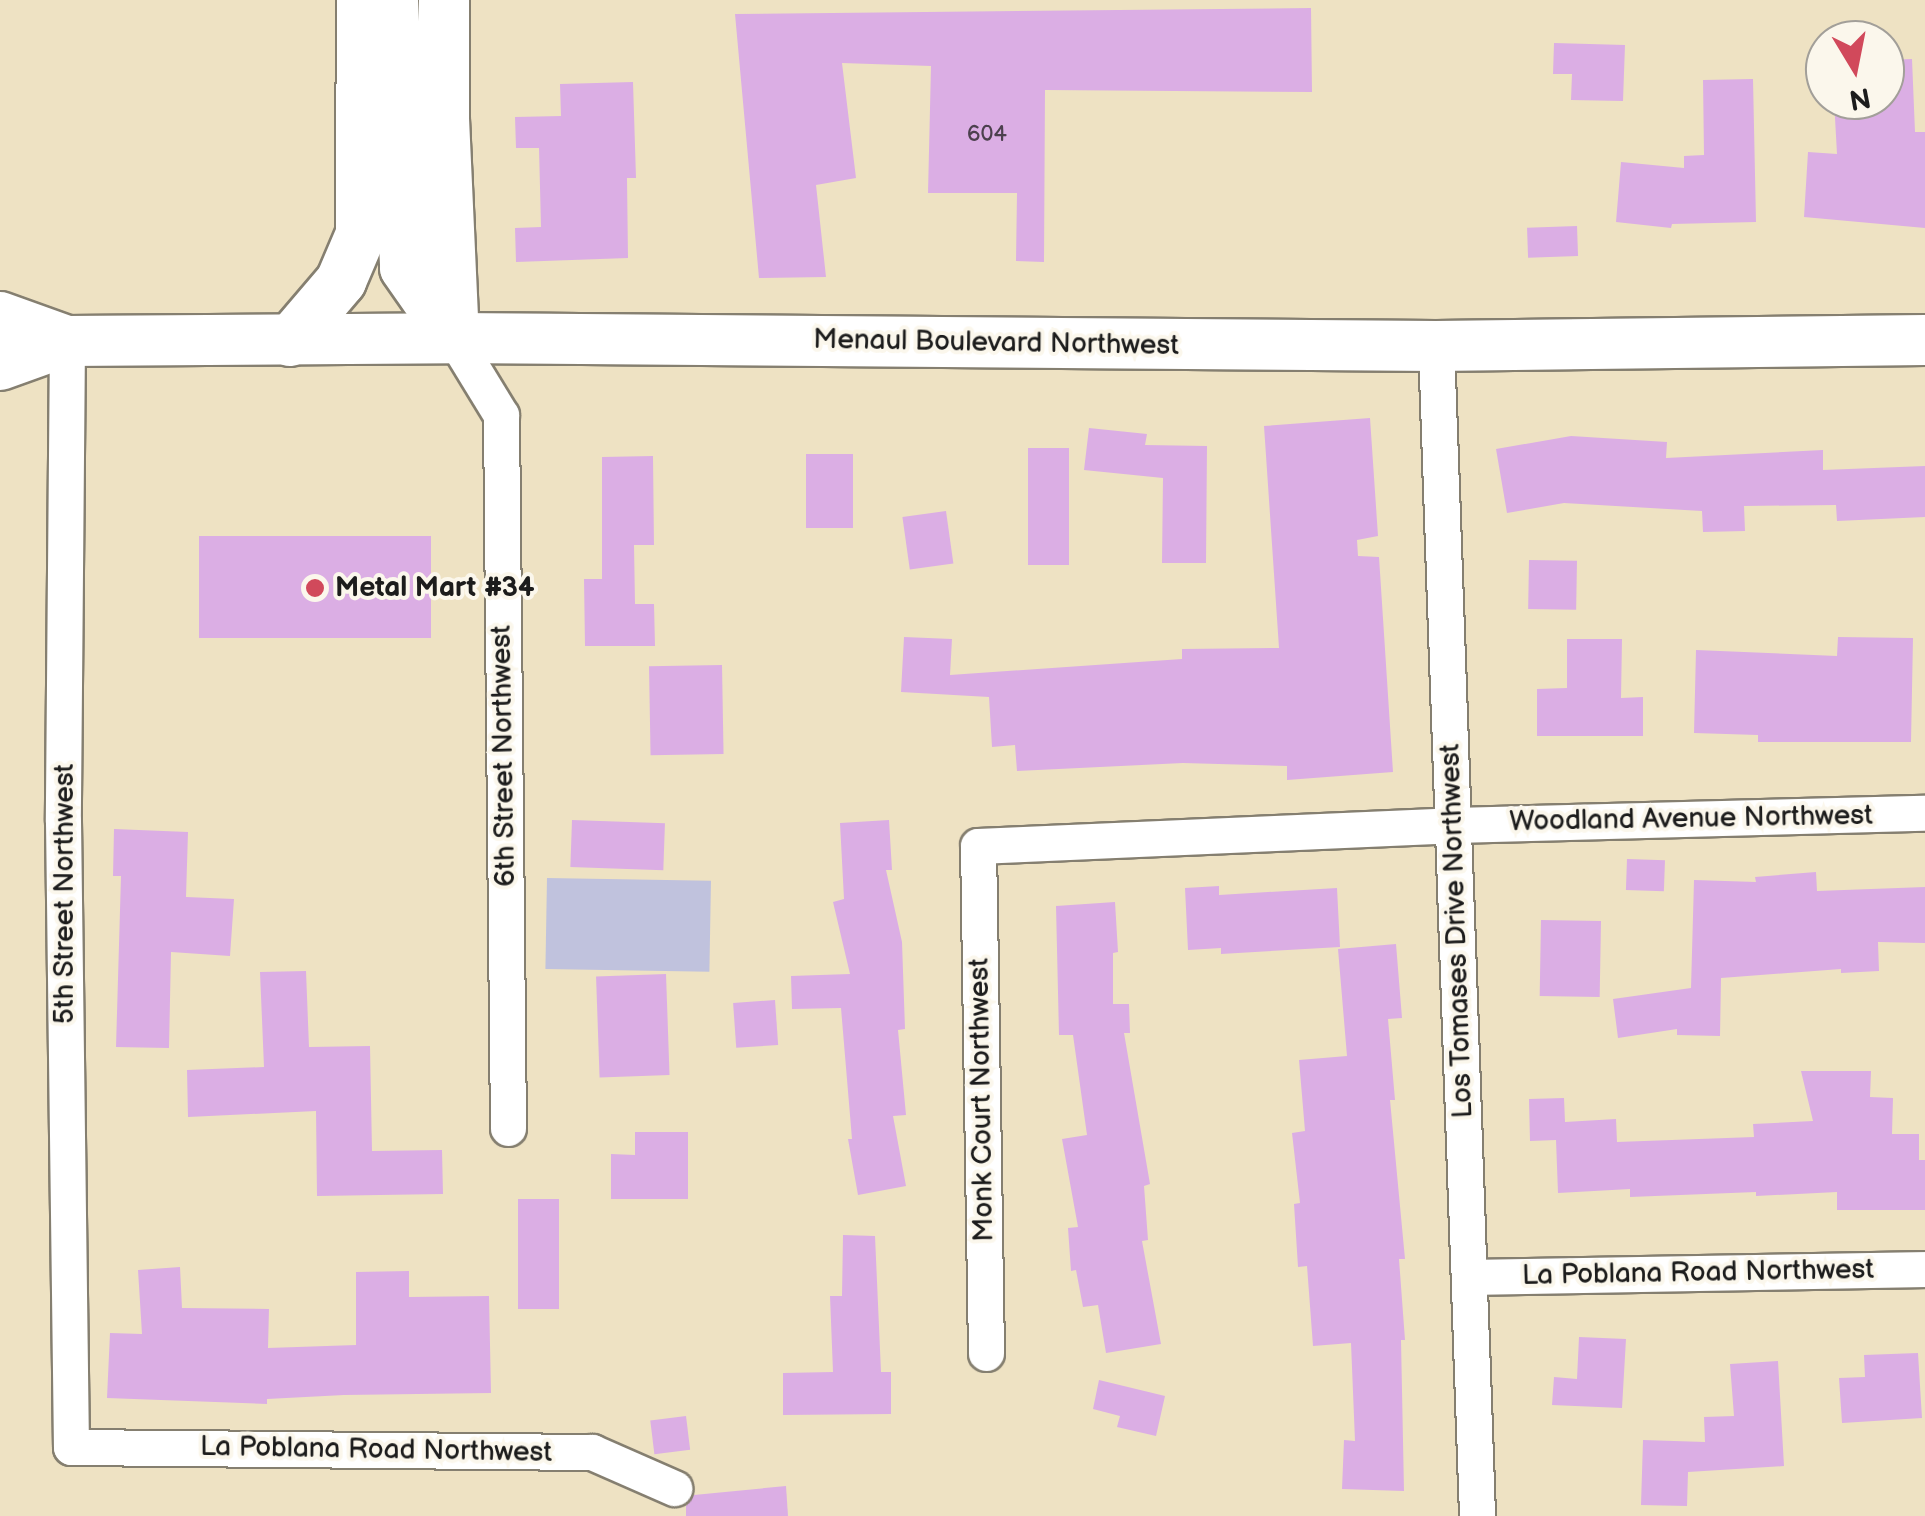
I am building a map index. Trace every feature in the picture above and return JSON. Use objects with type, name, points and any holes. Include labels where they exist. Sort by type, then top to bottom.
[{"type":"main road","points":[[290,340],[341,281],[360,234],[362,0]]},
{"type":"main road","name":"6th Street Northwest","points":[[393,0],[405,268],[454,338]]},
{"type":"main road","name":"6th Street Northwest","points":[[444,0],[444,119],[454,338]]},
{"type":"main road","name":"Menaul Boulevard Northwest","points":[[0,317],[67,341]]},
{"type":"main road","name":"Menaul Boulevard Northwest","points":[[0,364],[67,341],[454,338],[1436,346],[1925,340]]},
{"type":"street","name":"6th Street Northwest","points":[[454,338],[501,415],[508,1128]]},
{"type":"street","name":"5th Street Northwest","points":[[67,341],[63,821],[71,1447]]},
{"type":"street","name":"Los Tomases Drive Northwest","points":[[1436,346],[1472,1277],[1477,1516]]},
{"type":"street","name":"Woodland Avenue Northwest","points":[[978,846],[1452,824],[1925,813]]},
{"type":"street","name":"Monk Court Northwest","points":[[978,846],[986,1354]]},
{"type":"street","name":"La Poblana Road Northwest","points":[[1472,1277],[1925,1269]]},
{"type":"street","name":"La Poblana Road Northwest","points":[[71,1447],[592,1452],[674,1488]]},
{"type":"shaded area","points":[[547,878],[711,881],[709,972],[545,969]]},
{"type":"building","points":[[1311,8],[1312,92],[1045,90],[1044,262],[1016,261],[1017,193],[928,193],[931,66],[842,63],[856,178],[816,185],[826,277],[759,278],[735,14]]},
{"type":"building","points":[[1554,43],[1625,45],[1623,101],[1571,100],[1572,74],[1553,74]]},
{"type":"building","points":[[1905,59],[1912,59],[1915,132],[1925,132],[1925,228],[1804,217],[1808,152],[1837,154],[1835,120],[1905,120]]},
{"type":"building","points":[[1753,79],[1756,222],[1672,224],[1671,228],[1616,222],[1621,162],[1684,168],[1684,156],[1704,155],[1703,80]]},
{"type":"building","points":[[633,82],[636,178],[627,178],[628,258],[516,262],[515,228],[541,227],[539,148],[516,148],[515,117],[561,116],[560,84]]},
{"type":"building","points":[[1577,226],[1578,256],[1528,258],[1527,228]]},
{"type":"building","points":[[1370,418],[1378,536],[1357,540],[1358,556],[1379,557],[1393,772],[1287,780],[1287,766],[1183,763],[1017,771],[1015,745],[992,747],[989,697],[901,692],[904,637],[952,639],[950,675],[1182,659],[1182,649],[1279,648],[1264,426]]},
{"type":"building","points":[[1089,428],[1147,434],[1145,445],[1207,446],[1206,563],[1162,563],[1163,478],[1084,470]]},
{"type":"building","points":[[1571,436],[1667,442],[1666,458],[1823,450],[1823,470],[1925,466],[1925,517],[1837,521],[1836,505],[1744,506],[1745,531],[1703,532],[1702,511],[1564,503],[1507,513],[1496,449]]},
{"type":"building","points":[[1028,448],[1069,448],[1069,565],[1028,565]]},
{"type":"building","points":[[806,454],[853,454],[853,528],[806,528]]},
{"type":"building","points":[[653,456],[654,545],[634,545],[635,604],[654,604],[655,646],[585,646],[584,579],[602,579],[602,457]]},
{"type":"building","points":[[946,511],[953,563],[910,570],[902,517]]},
{"type":"building","name":"Metal Mart #34","points":[[199,536],[431,536],[431,638],[199,638]]},
{"type":"building","points":[[1529,560],[1577,561],[1576,610],[1528,609]]},
{"type":"building","points":[[1838,637],[1913,638],[1911,742],[1758,742],[1758,735],[1694,733],[1696,650],[1837,656]]},
{"type":"building","points":[[1567,639],[1622,639],[1621,698],[1643,697],[1643,736],[1537,736],[1537,689],[1567,688]]},
{"type":"building","points":[[722,665],[724,754],[651,755],[649,666]]},
{"type":"building","points":[[572,820],[665,823],[663,870],[570,867]]},
{"type":"building","points":[[889,820],[892,870],[886,870],[902,942],[905,1029],[898,1030],[906,1115],[893,1116],[906,1186],[858,1195],[848,1139],[852,1139],[841,1008],[792,1009],[791,976],[850,974],[833,902],[844,899],[840,823]]},
{"type":"building","points":[[114,829],[188,832],[186,897],[234,899],[230,956],[171,952],[169,1048],[116,1047],[121,876],[113,876]]},
{"type":"building","points":[[1627,859],[1665,860],[1664,891],[1626,890]]},
{"type":"building","points":[[1816,872],[1817,891],[1925,887],[1925,943],[1878,942],[1879,971],[1841,973],[1841,969],[1721,978],[1720,1036],[1677,1035],[1677,1029],[1618,1038],[1613,999],[1691,988],[1694,880],[1756,882],[1755,877]]},
{"type":"building","points":[[1219,886],[1219,895],[1337,888],[1340,947],[1221,954],[1221,948],[1188,950],[1185,888]]},
{"type":"building","points":[[1115,902],[1118,952],[1113,953],[1113,1004],[1129,1004],[1130,1033],[1124,1033],[1150,1184],[1144,1186],[1148,1240],[1142,1241],[1161,1344],[1106,1353],[1098,1305],[1083,1307],[1076,1270],[1071,1271],[1068,1228],[1078,1227],[1062,1139],[1087,1135],[1073,1035],[1059,1035],[1056,906]]},
{"type":"building","points":[[1541,920],[1601,921],[1600,997],[1540,996]]},
{"type":"building","points":[[1396,944],[1402,1018],[1388,1019],[1395,1100],[1390,1100],[1405,1259],[1399,1259],[1405,1340],[1401,1340],[1404,1491],[1342,1489],[1344,1440],[1355,1441],[1351,1343],[1313,1346],[1307,1266],[1298,1267],[1294,1204],[1300,1203],[1292,1133],[1305,1131],[1299,1060],[1347,1056],[1338,949]]},
{"type":"building","points":[[306,971],[309,1047],[370,1046],[372,1151],[442,1150],[443,1194],[317,1196],[316,1111],[188,1117],[187,1070],[264,1067],[260,972]]},
{"type":"building","points":[[666,974],[670,1075],[600,1077],[596,976]]},
{"type":"building","points":[[775,1000],[778,1045],[736,1048],[733,1003]]},
{"type":"building","points":[[1801,1071],[1871,1071],[1870,1097],[1893,1098],[1892,1134],[1919,1134],[1919,1160],[1925,1160],[1925,1210],[1837,1210],[1837,1192],[1630,1197],[1630,1189],[1558,1193],[1556,1140],[1530,1141],[1529,1099],[1564,1098],[1565,1122],[1616,1119],[1617,1142],[1754,1137],[1753,1124],[1813,1121]]},
{"type":"building","points":[[635,1132],[688,1132],[688,1199],[611,1199],[611,1154],[635,1155]]},
{"type":"building","points":[[518,1199],[559,1199],[559,1309],[518,1309]]},
{"type":"building","points":[[843,1235],[875,1236],[881,1372],[891,1372],[891,1414],[783,1415],[783,1373],[833,1372],[830,1296],[842,1296]]},
{"type":"building","points":[[180,1267],[182,1308],[269,1309],[268,1348],[356,1345],[356,1272],[409,1271],[409,1297],[489,1296],[491,1393],[344,1395],[267,1399],[267,1404],[107,1398],[110,1333],[142,1334],[138,1270]]},
{"type":"building","points":[[1579,1337],[1626,1339],[1622,1408],[1552,1405],[1554,1377],[1577,1379]]},
{"type":"building","points":[[1918,1353],[1922,1418],[1842,1423],[1839,1378],[1865,1377],[1864,1355]]},
{"type":"building","points":[[1778,1361],[1784,1466],[1688,1472],[1687,1506],[1641,1505],[1643,1440],[1705,1442],[1704,1417],[1734,1416],[1730,1364]]},
{"type":"building","points":[[1099,1380],[1165,1396],[1156,1436],[1117,1427],[1120,1416],[1093,1409]]},
{"type":"building","points":[[686,1416],[690,1450],[654,1454],[650,1420]]},
{"type":"building","points":[[786,1486],[788,1516],[686,1516],[686,1506],[694,1495]]},
{"type":"place","name":"Metal Mart #34","points":[[315,588]]}]
